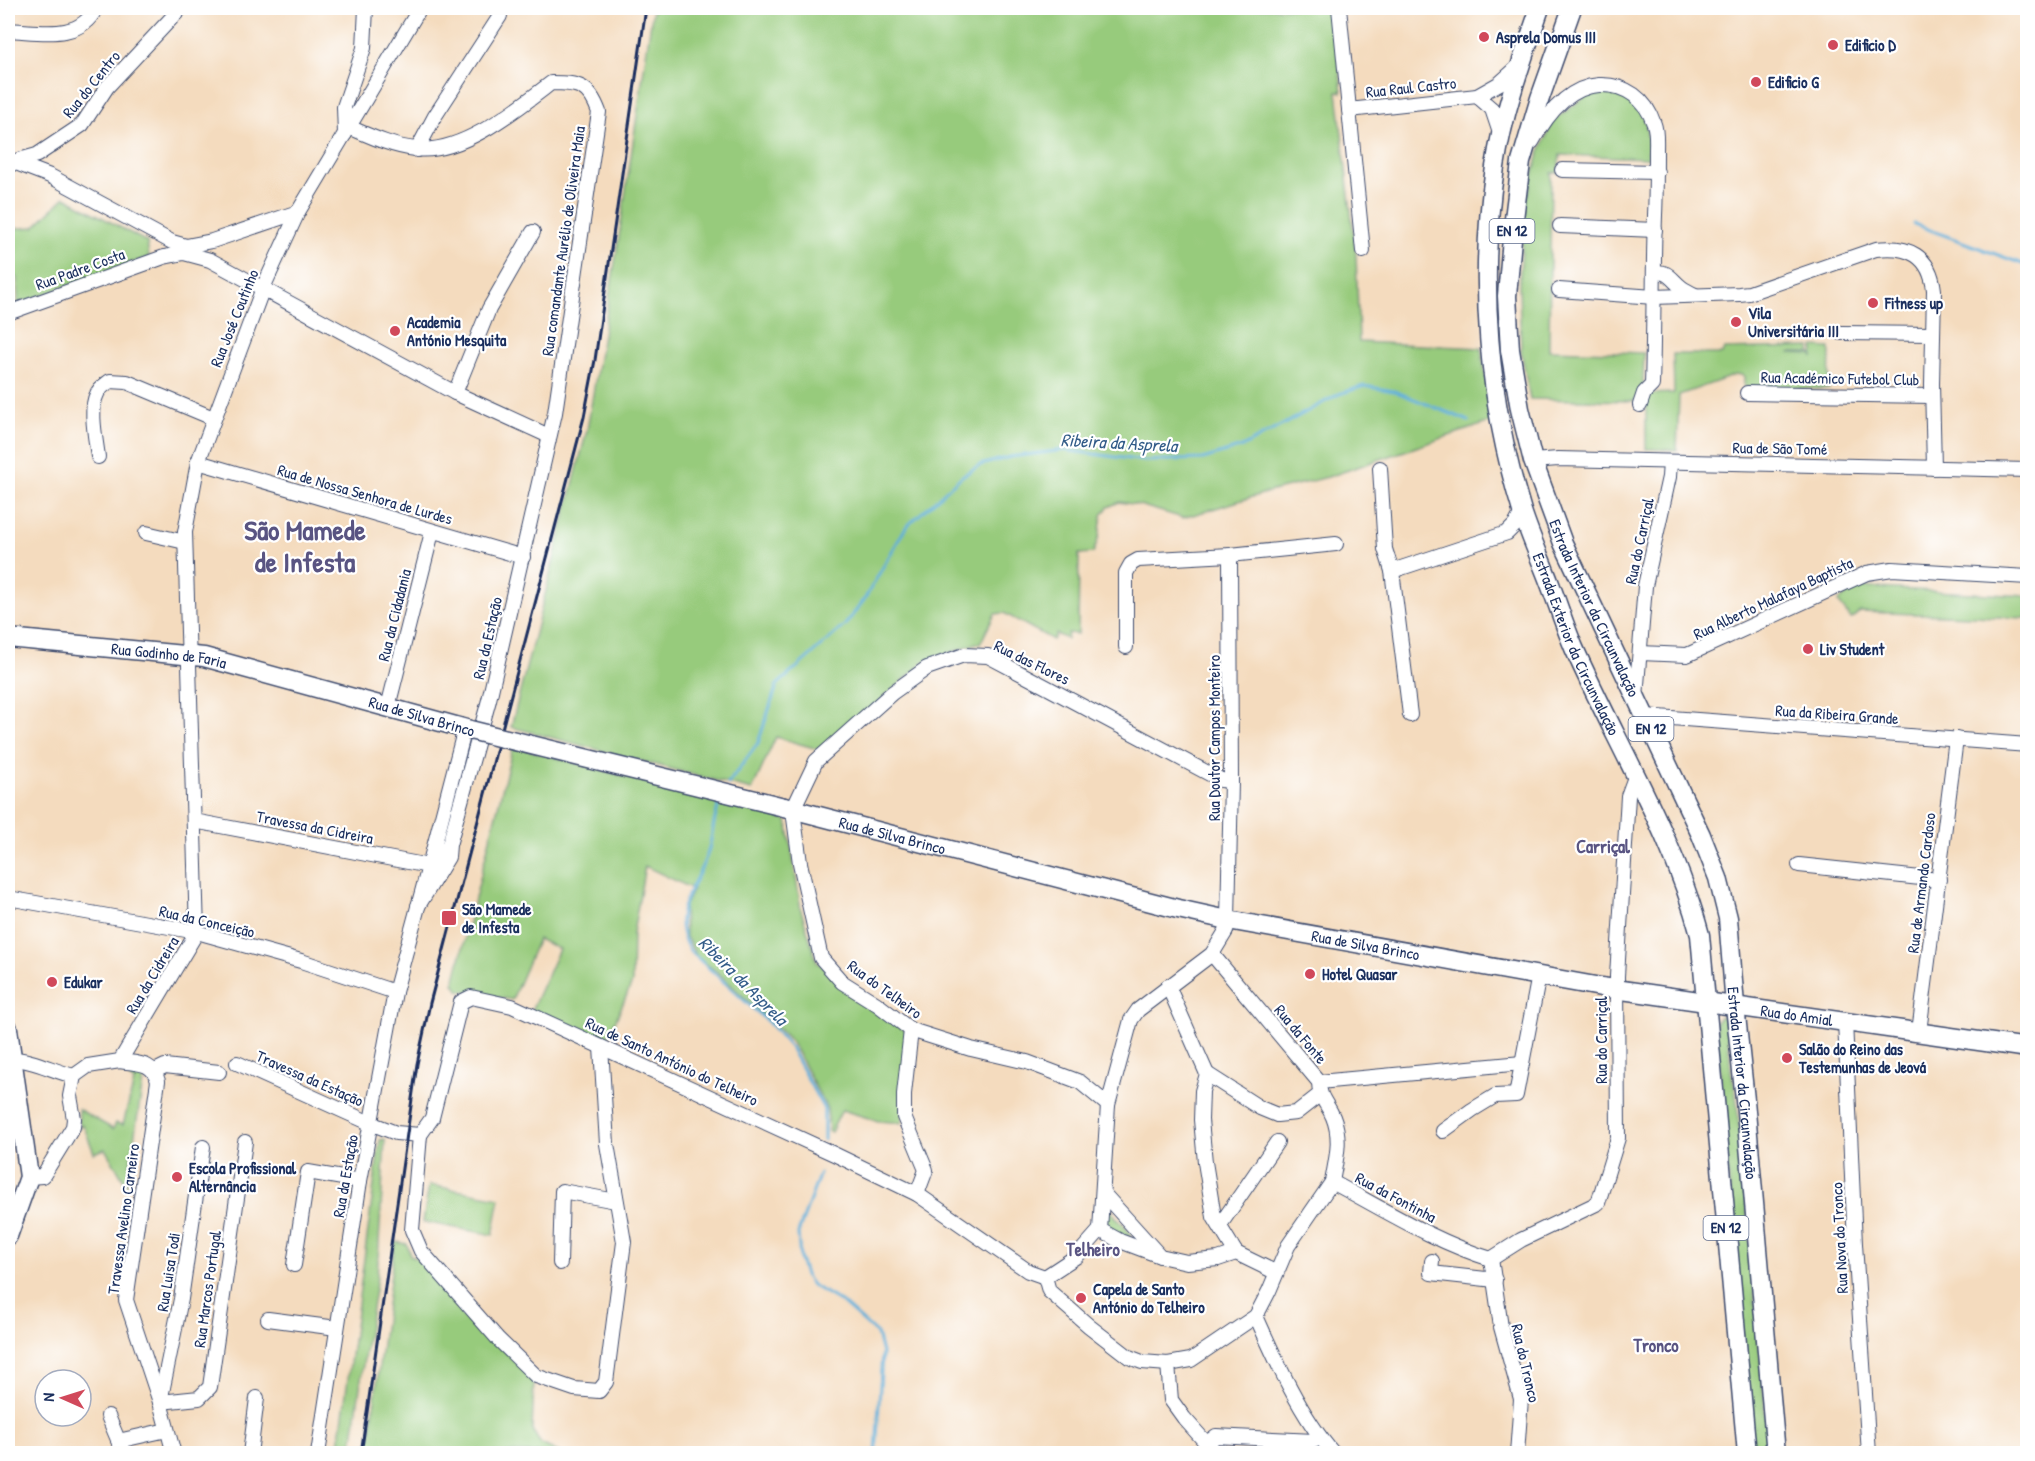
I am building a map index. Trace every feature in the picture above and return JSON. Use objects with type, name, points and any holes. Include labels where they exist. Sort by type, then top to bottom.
[{"type":"main road","name":"Estrada Exterior da Circunvalação","points":[[1540,8],[1509,100],[1495,166],[1487,228],[1487,285],[1495,391],[1515,486],[1532,541],[1573,646],[1689,894],[1700,934],[1747,1454]]},
{"type":"main road","name":"Estrada Interior da Circunvalação","points":[[1572,8],[1540,98],[1521,162],[1507,296],[1510,350],[1520,409],[1533,461],[1563,543],[1701,836],[1718,878],[1728,918],[1776,1454]]},
{"type":"main road","name":"EN 12","points":[[1495,391],[1504,397],[1516,450],[1533,461]]},
{"type":"main road","points":[[1515,486],[1523,470],[1533,461]]},
{"type":"main road","name":"Rua Godinho de Faria","points":[[8,638],[204,657],[328,690]]},
{"type":"main road","name":"Rua de Silva Brinco","points":[[328,690],[467,729],[1178,909],[1228,920],[1462,960]]},
{"type":"main road","name":"Rua do Amial","points":[[1462,960],[1617,989],[2028,1048]]},
{"type":"main road","points":[[8,1029],[29,1177],[8,1236]]},
{"type":"street","points":[[8,30],[74,30],[84,24],[96,8]]},
{"type":"street","name":"Rua do Centro","points":[[9,162],[37,156],[82,126],[107,87],[181,8]]},
{"type":"street","points":[[347,131],[344,107],[364,48],[366,8]]},
{"type":"street","points":[[347,131],[420,8]]},
{"type":"street","points":[[1339,8],[1363,251]]},
{"type":"street","points":[[347,131],[417,150],[435,116],[500,16]]},
{"type":"street","name":"Rua Raul Castro","points":[[1349,110],[1477,96],[1500,83],[1520,65]]},
{"type":"street","name":"Rua comandante Aurélio de Oliveira Maia","points":[[417,150],[448,147],[475,135],[552,83],[579,86],[593,96],[599,112],[555,413],[549,436]]},
{"type":"street","points":[[1521,162],[1539,129],[1561,102],[1578,91],[1608,85],[1623,88],[1638,96],[1650,113],[1656,127],[1657,172],[1652,385],[1644,393],[1640,405]]},
{"type":"street","name":"Rua Raul Castro","points":[[1477,96],[1492,109],[1500,129],[1501,139]]},
{"type":"street","name":"Rua José Coutinho","points":[[190,656],[185,532],[198,462],[263,288],[298,212],[347,131]]},
{"type":"street","points":[[9,162],[50,177],[263,288],[455,393],[549,436]]},
{"type":"street","points":[[1562,170],[1657,172]]},
{"type":"street","name":"Rua Padre Costa","points":[[8,313],[185,249],[298,212]]},
{"type":"street","points":[[1560,226],[1655,230]]},
{"type":"street","points":[[455,393],[489,309],[533,232]]},
{"type":"street","points":[[164,237],[164,257]]},
{"type":"street","points":[[210,260],[207,250],[212,241]]},
{"type":"street","name":"Rua Académico Futebol Club","points":[[1559,290],[1653,297],[1749,293],[1876,249],[1892,247],[1906,250],[1917,256],[1928,267],[1934,290],[1932,396],[1934,468]]},
{"type":"street","points":[[1655,249],[1669,276]]},
{"type":"street","points":[[1654,273],[1661,271],[1695,295]]},
{"type":"street","points":[[1841,333],[1933,334]]},
{"type":"street","points":[[98,457],[93,408],[96,395],[110,381],[127,382],[213,418]]},
{"type":"street","name":"Rua Académico Futebol Club","points":[[1747,393],[1932,396]]},
{"type":"street","name":"Rua da Estação","points":[[418,906],[448,857],[449,845],[489,700],[549,436]]},
{"type":"street","name":"Rua de São Tomé","points":[[1533,461],[1557,459],[2028,470]]},
{"type":"street","name":"Rua de Nossa Senhora de Lurdes","points":[[198,462],[523,557]]},
{"type":"street","name":"Rua do Carriçal","points":[[1636,698],[1645,586],[1669,477],[1670,462]]},
{"type":"street","points":[[1380,468],[1385,549],[1392,571],[1410,715]]},
{"type":"street","points":[[1392,571],[1507,533],[1515,525],[1522,512]]},
{"type":"street","name":"Rua da Cidadania","points":[[388,707],[432,532]]},
{"type":"street","points":[[146,533],[185,542]]},
{"type":"street","points":[[1507,533],[1532,541]]},
{"type":"street","points":[[1126,647],[1126,573],[1131,564],[1138,560],[1230,555],[1336,544]]},
{"type":"street","name":"Rua Doutor Campos Monteiro","points":[[1228,920],[1231,781],[1230,555]]},
{"type":"street","name":"Rua Alberto Malafaya Baptista","points":[[1640,653],[1688,655],[1866,573],[1892,568],[2028,578]]},
{"type":"street","name":"Rua das Flores","points":[[789,809],[796,803],[816,761],[839,738],[908,680],[927,668],[964,655],[988,656],[1221,780],[1231,781]]},
{"type":"street","name":"Rua da Cidreira","points":[[120,1061],[197,932],[190,656]]},
{"type":"street","name":"Rua da Ribeira Grande","points":[[1645,717],[2028,745]]},
{"type":"street","name":"Rua da Estação","points":[[318,1454],[360,1181],[395,992],[467,729]]},
{"type":"street","name":"Rua de Armando Cardoso","points":[[1919,1032],[1956,739]]},
{"type":"street","name":"Rua do Carriçal","points":[[1491,1259],[1509,1247],[1598,1203],[1618,1138],[1617,989],[1628,796],[1635,777]]},
{"type":"street","name":"Rua do Telheiro","points":[[789,809],[821,958],[842,982],[877,1004],[911,1030],[931,1038],[1027,1062],[1080,1082],[1108,1104]]},
{"type":"street","name":"Travessa da Cidreira","points":[[194,821],[429,866]]},
{"type":"street","name":"Rua da Estação","points":[[429,866],[449,845]]},
{"type":"street","points":[[1799,865],[1939,880]]},
{"type":"street","name":"Rua da Conceição","points":[[8,898],[197,932],[301,961],[395,992]]},
{"type":"street","points":[[1207,1074],[1202,1091],[1201,1120],[1214,1217],[1236,1253],[1275,1272],[1269,1291],[1256,1316],[1191,1360],[1168,1364],[1142,1362],[1129,1357],[1089,1326],[1047,1284],[1100,1230],[1108,1104],[1131,1020],[1138,1010],[1212,954],[1226,931],[1228,920]]},
{"type":"street","name":"Rua da Fonte","points":[[1212,954],[1319,1089],[1333,1117],[1338,1134],[1338,1151],[1332,1182]]},
{"type":"street","points":[[1443,1131],[1495,1096],[1516,1095],[1539,975]]},
{"type":"street","points":[[1168,986],[1207,1074],[1260,1108],[1277,1115],[1296,1113],[1319,1089],[1522,1063]]},
{"type":"street","name":"Rua de Santo António do Telheiro","points":[[420,1135],[432,1118],[460,1002],[471,998],[512,1006],[918,1194],[1047,1284]]},
{"type":"street","name":"Rua Nova do Tronco","points":[[1845,1021],[1855,1244],[1869,1454]]},
{"type":"street","points":[[911,1030],[904,1094],[904,1117],[926,1170],[918,1194]]},
{"type":"street","points":[[370,1123],[396,1133],[420,1135],[412,1230],[421,1251],[498,1339],[536,1376],[574,1389],[599,1390],[606,1382],[624,1242],[607,1144],[601,1047]]},
{"type":"street","points":[[12,1059],[23,1059],[74,1076]]},
{"type":"street","points":[[29,1177],[44,1174],[73,1127],[70,1096],[74,1076],[88,1066],[120,1061],[149,1066],[155,1071],[165,1066],[219,1072]]},
{"type":"street","name":"Travessa da Estação","points":[[237,1063],[370,1123]]},
{"type":"street","name":"Travessa Avelino Carneiro","points":[[155,1071],[158,1081],[126,1300],[160,1402],[174,1454]]},
{"type":"street","name":"Rua Marcos Portugal","points":[[160,1402],[199,1398],[210,1387],[244,1142]]},
{"type":"street","points":[[1220,1225],[1277,1142]]},
{"type":"street","name":"Rua Luisa Todi","points":[[160,1402],[182,1299],[203,1147]]},
{"type":"street","points":[[294,1265],[308,1172],[360,1181]]},
{"type":"street","name":"Rua da Fontinha","points":[[1275,1272],[1287,1246],[1332,1182],[1443,1241],[1491,1259]]},
{"type":"street","points":[[560,1263],[562,1191],[616,1201]]},
{"type":"street","points":[[1103,1193],[1160,1256]]},
{"type":"street","points":[[1100,1230],[1120,1241],[1160,1256],[1186,1262],[1218,1259],[1236,1253]]},
{"type":"street","name":"Rua do Tronco","points":[[1491,1259],[1501,1327],[1521,1399],[1517,1454]]},
{"type":"street","points":[[1431,1261],[1431,1273],[1495,1280]]},
{"type":"street","points":[[1256,1316],[1284,1376],[1334,1454]]},
{"type":"street","points":[[268,1319],[337,1328]]},
{"type":"street","points":[[1168,1364],[1171,1400],[1211,1448],[1216,1436],[1314,1441]]},
{"type":"street","points":[[250,1454],[257,1398]]},
{"type":"street","points":[[108,1416],[121,1447],[167,1430]]},
{"type":"green space","points":[[653,8],[1333,8],[1342,92],[1337,92],[1356,255],[1359,342],[1481,348],[1493,421],[1328,477],[1183,518],[1139,505],[1119,502],[1108,507],[1102,515],[1099,537],[1093,553],[1079,554],[1078,634],[1068,633],[1067,639],[1056,634],[1053,640],[1004,613],[995,614],[980,644],[977,643],[924,662],[824,751],[776,737],[752,790],[511,727],[587,430],[617,250]]},
{"type":"green space","points":[[1604,89],[1629,99],[1642,113],[1647,133],[1648,158],[1560,155],[1558,172],[1551,173],[1549,350],[1644,353],[1643,387],[1635,401],[1530,399],[1521,351],[1519,285],[1526,199],[1539,154],[1553,121],[1593,91]]},
{"type":"green space","points":[[65,197],[147,242],[149,257],[18,304],[17,277],[8,277],[8,229],[34,227]]},
{"type":"green space","points":[[1811,347],[1810,353],[1789,353],[1812,354],[1813,358],[1814,347],[1830,348],[1829,389],[1744,387],[1744,376],[1738,374],[1679,395],[1677,450],[1646,449],[1646,397],[1648,394],[1674,393],[1673,354],[1722,354],[1724,349]]},
{"type":"green space","points":[[1857,587],[2027,596],[2027,618],[1860,612],[1851,619],[1838,602]]},
{"type":"green space","points":[[513,746],[787,820],[801,910],[817,962],[907,1032],[902,1123],[878,1121],[842,1110],[831,1132],[829,1131],[827,1109],[791,1041],[717,972],[697,957],[685,935],[684,907],[693,889],[645,866],[633,933],[632,983],[606,1042],[531,1011],[559,949],[538,939],[512,1000],[459,990],[454,983]]},
{"type":"green space","points":[[1721,1016],[1727,1024],[1731,1071],[1736,1094],[1769,1453],[1751,1453],[1716,1022]]},
{"type":"green space","points":[[121,1070],[144,1074],[127,1185],[105,1149],[94,1153],[83,1124],[80,1127],[78,1109],[113,1129],[116,1123],[123,1125],[134,1082]]},
{"type":"green space","points":[[385,1139],[377,1277],[351,1453],[338,1453],[380,1140]]},
{"type":"green space","points":[[429,1185],[500,1198],[493,1235],[423,1222]]},
{"type":"green space","points":[[1108,1208],[1131,1234],[1131,1238],[1110,1230],[1105,1216]]},
{"type":"green space","points":[[395,1242],[407,1244],[410,1255],[426,1264],[534,1380],[532,1430],[541,1444],[560,1453],[368,1454]]},
{"type":"waterway","name":"Ribeira da Asprela","points":[[1914,224],[2028,266]]},
{"type":"waterway","name":"Ribeira da Asprela","points":[[728,784],[758,743],[777,685],[845,625],[864,600],[906,527],[962,476],[980,465],[1010,457],[1064,450],[1145,461],[1203,459],[1242,447],[1339,394],[1364,386],[1394,391],[1469,421]]},
{"type":"waterway","name":"Ribeira da Asprela","points":[[720,802],[708,852],[682,912],[683,937],[690,951],[769,1023],[790,1047],[824,1109],[824,1140]]},
{"type":"waterway","name":"Ribeira da Asprela","points":[[820,1173],[798,1233],[800,1259],[805,1275],[812,1285],[841,1302],[877,1334],[882,1353],[876,1454]]},
{"type":"railway","points":[[361,1454],[417,1064],[430,1003],[584,417],[595,360],[646,8]]},
{"type":"place","name":"Asprela Domus III","points":[[1484,37]]},
{"type":"place","name":"Edificio D","points":[[1833,45]]},
{"type":"place","name":"Edificio G","points":[[1756,82]]},
{"type":"place","name":"Fitness up","points":[[1873,303]]},
{"type":"place","name":"Vila Universitária III","points":[[1736,322]]},
{"type":"place","name":"Academia António Mesquita","points":[[395,331]]},
{"type":"place","name":"Liv Student","points":[[1808,649]]},
{"type":"place","name":"São Mamede de Infesta","points":[[449,918]]},
{"type":"place","name":"Hotel Quasar","points":[[1310,974]]},
{"type":"place","name":"Edukar","points":[[52,982]]},
{"type":"place","name":"Salão do Reino das Testemunhas de Jeová","points":[[1787,1058]]},
{"type":"place","name":"Escola Profissional Alternância","points":[[177,1177]]},
{"type":"place","name":"Capela de Santo António do Telheiro","points":[[1081,1298]]},
{"type":"district","name":"São Mamede de Infesta","points":[[305,546]]},
{"type":"district","name":"Carriçal","points":[[1603,847]]},
{"type":"district","name":"Telheiro","points":[[1093,1250]]},
{"type":"district","name":"Tronco","points":[[1656,1346]]}]
